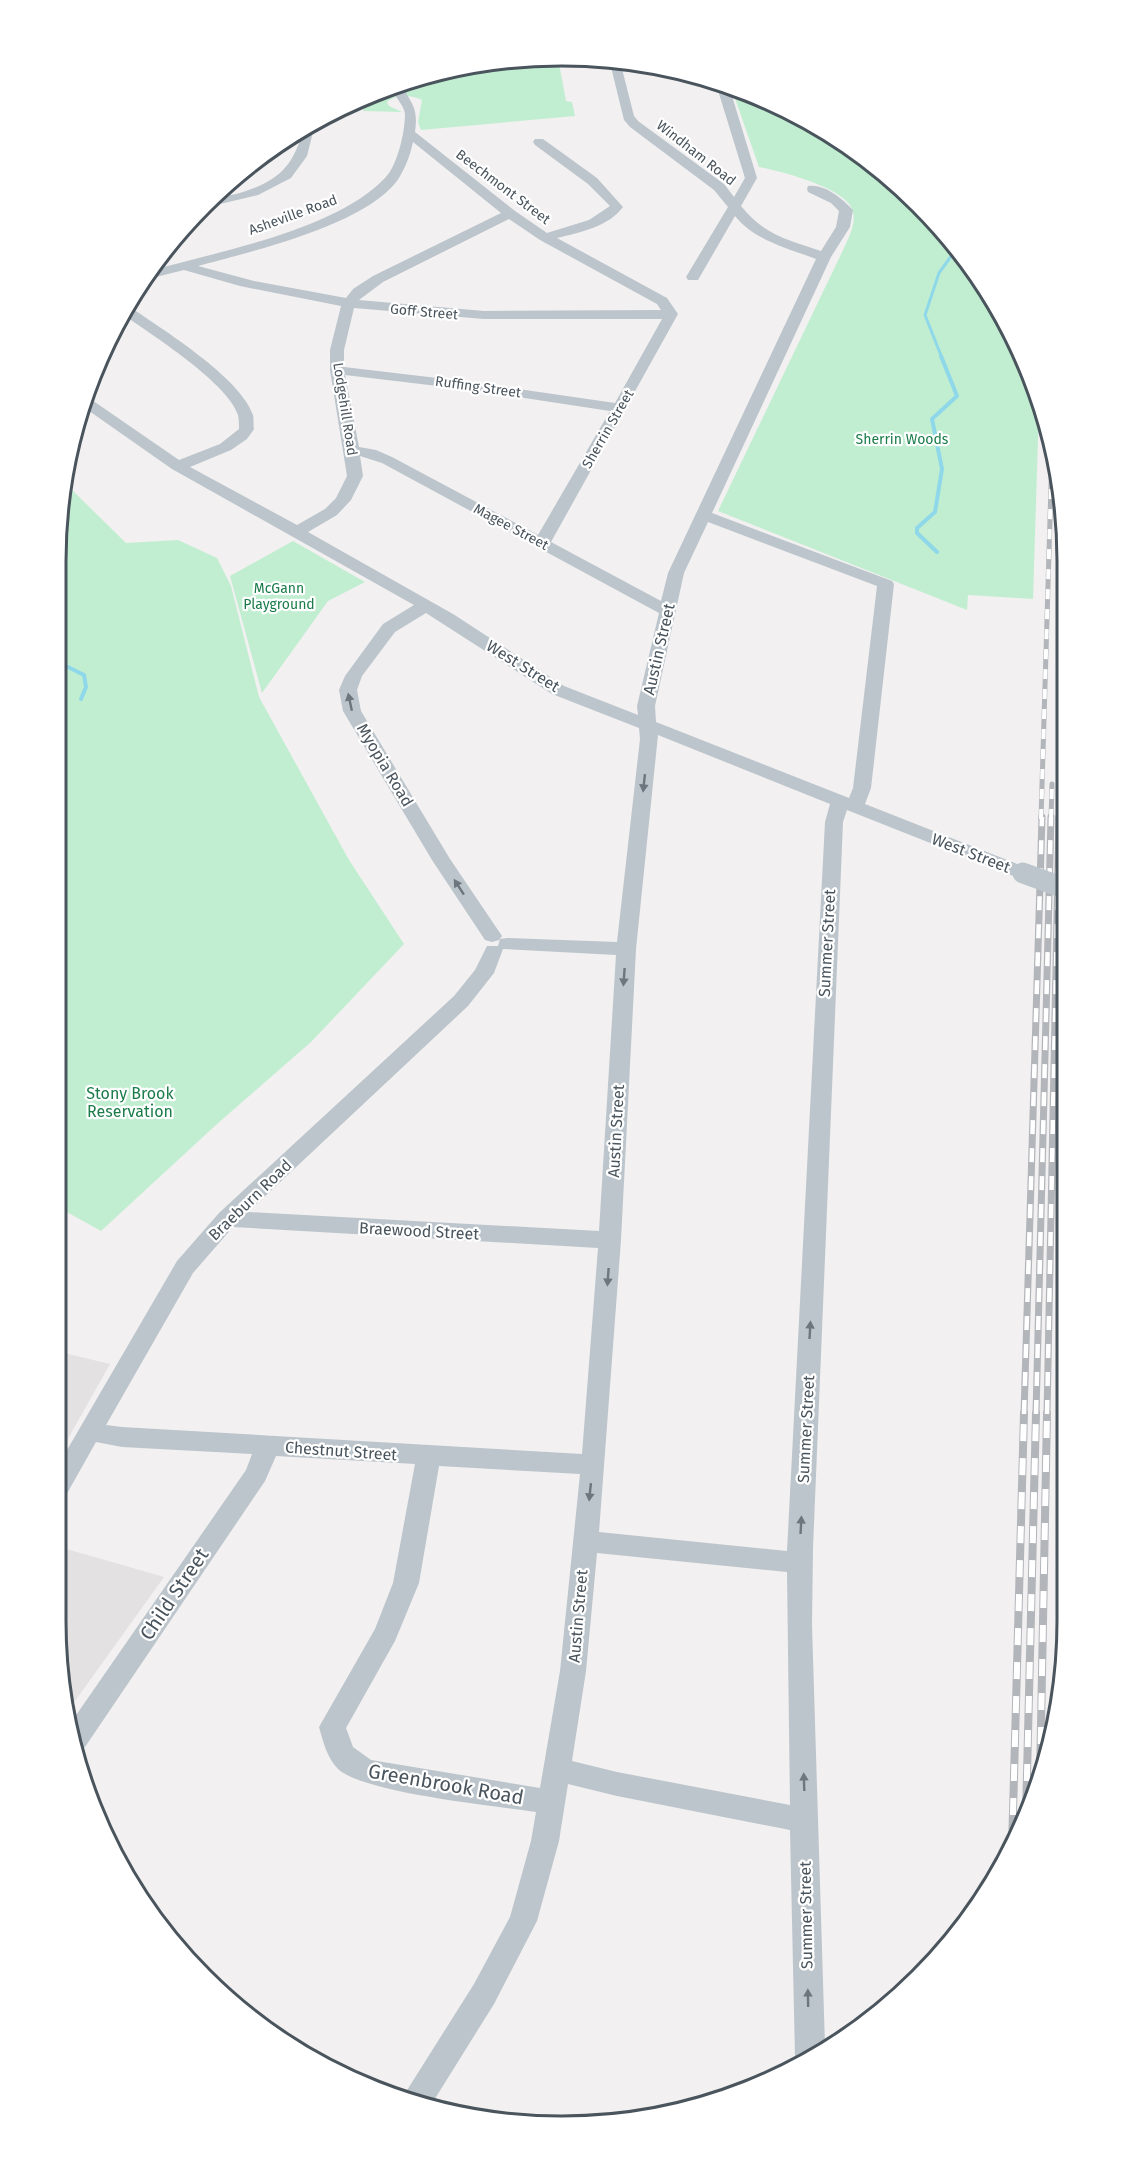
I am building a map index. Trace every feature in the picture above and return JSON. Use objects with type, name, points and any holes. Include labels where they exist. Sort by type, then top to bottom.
[{"type":"street","name":"Windham Road","points":[[616,69],[628,117],[713,182],[725,193],[749,225],[762,233],[824,257]]},
{"type":"street","points":[[400,93],[411,113],[408,132]]},
{"type":"street","points":[[693,277],[750,181],[751,175],[725,94]]},
{"type":"street","name":"Beechmont Street","points":[[408,132],[510,214],[544,237],[662,301],[671,314]]},
{"type":"street","name":"Asheville Road","points":[[159,272],[290,234],[354,208],[379,192],[392,178],[401,164],[408,132]]},
{"type":"street","points":[[222,201],[251,193],[282,178],[294,168],[307,136]]},
{"type":"street","points":[[539,142],[601,189],[613,200],[616,207],[611,214],[589,224],[544,237]]},
{"type":"street","name":"Austin Street","points":[[420,2095],[484,1994],[523,1921],[545,1841],[573,1671],[593,1465],[610,1240],[626,949],[649,739],[646,706],[679,566],[824,257],[843,227],[846,210],[836,200],[813,189]]},
{"type":"street","points":[[348,304],[358,292],[378,279],[510,214]]},
{"type":"street","name":"Goff Street","points":[[183,266],[213,276],[348,304],[471,316],[570,318],[671,314]]},
{"type":"street","name":"Lodgehill Road","points":[[298,531],[331,512],[343,500],[355,476],[337,370],[337,350],[348,304]]},
{"type":"street","name":"Sherrin Street","points":[[542,543],[671,314]]},
{"type":"street","points":[[132,315],[200,362],[230,393],[248,420],[245,430],[236,441],[177,466]]},
{"type":"street","name":"Ruffing Street","points":[[337,370],[471,386],[619,408]]},
{"type":"street","name":"West Street","points":[[91,406],[177,466],[298,531],[425,606],[558,690],[1057,885]]},
{"type":"street","name":"Magee Street","points":[[352,451],[371,453],[387,460],[668,611]]},
{"type":"street","name":"Summer Street","points":[[704,515],[886,584],[862,788],[834,822],[825,979],[799,1625],[810,2049]]},
{"type":"street","name":"Myopia Road","points":[[425,606],[389,628],[354,676],[348,690],[352,711],[441,860],[498,944]]},
{"type":"street","points":[[498,944],[626,949]]},
{"type":"street","name":"Braeburn Road","points":[[66,1472],[185,1267],[227,1219],[461,1001],[484,973],[498,944]]},
{"type":"street","name":"Braewood Street","points":[[227,1219],[610,1240]]},
{"type":"street","name":"Chestnut Street","points":[[89,1431],[122,1437],[267,1447],[593,1465]]},
{"type":"street","name":"Child Street","points":[[79,1733],[256,1474],[267,1447]]},
{"type":"street","name":"Greenbrook Road","points":[[428,1457],[406,1583],[386,1634],[332,1726],[338,1749],[345,1759],[359,1768],[383,1776],[551,1802]]},
{"type":"street","points":[[585,1541],[800,1563]]},
{"type":"street","points":[[556,1769],[617,1784],[805,1820]]},
{"type":"shaded area","points":[[66,1353],[110,1364],[66,1442]]},
{"type":"shaded area","points":[[66,1549],[164,1577],[73,1703],[67,1653]]},
{"type":"green space","points":[[560,66],[566,101],[572,102],[575,116],[421,130],[418,122],[422,100],[418,98],[400,97],[387,102],[389,106],[402,112],[363,111],[364,108],[402,92],[433,83],[497,70]]},
{"type":"green space","name":"Sherrin Woods","points":[[735,97],[781,117],[809,132],[863,168],[888,189],[912,211],[955,260],[991,314],[1019,372],[1038,427],[1033,599],[968,595],[967,610],[718,511],[844,248],[854,221],[849,203],[827,188],[782,172],[759,167]]},
{"type":"green space","name":"Stony Brook Reservation","points":[[71,489],[126,543],[178,540],[217,558],[231,586],[259,697],[349,860],[404,944],[311,1042],[217,1124],[101,1231],[66,1212],[66,562]]},
{"type":"green space","name":"McGann Playground","points":[[293,541],[365,582],[328,601],[262,693],[230,576]]},
{"type":"waterway","points":[[942,358],[925,315],[939,273],[951,256]]},
{"type":"waterway","points":[[937,552],[917,533],[917,528],[935,512],[942,469],[932,419],[957,396],[941,356]]},
{"type":"waterway","points":[[66,667],[84,675],[86,687],[81,699]]},
{"type":"railway","points":[[1041,819],[1051,486]]},
{"type":"railway","points":[[1051,819],[1052,784]]},
{"type":"railway","points":[[1024,1414],[1042,817]]},
{"type":"railway","points":[[1036,1414],[1051,817]]},
{"type":"railway","points":[[1047,1414],[1057,916]]},
{"type":"railway","points":[[1013,1825],[1024,1413]]},
{"type":"railway","points":[[1027,1791],[1036,1413]]},
{"type":"railway","points":[[1041,1746],[1047,1413]]}]
